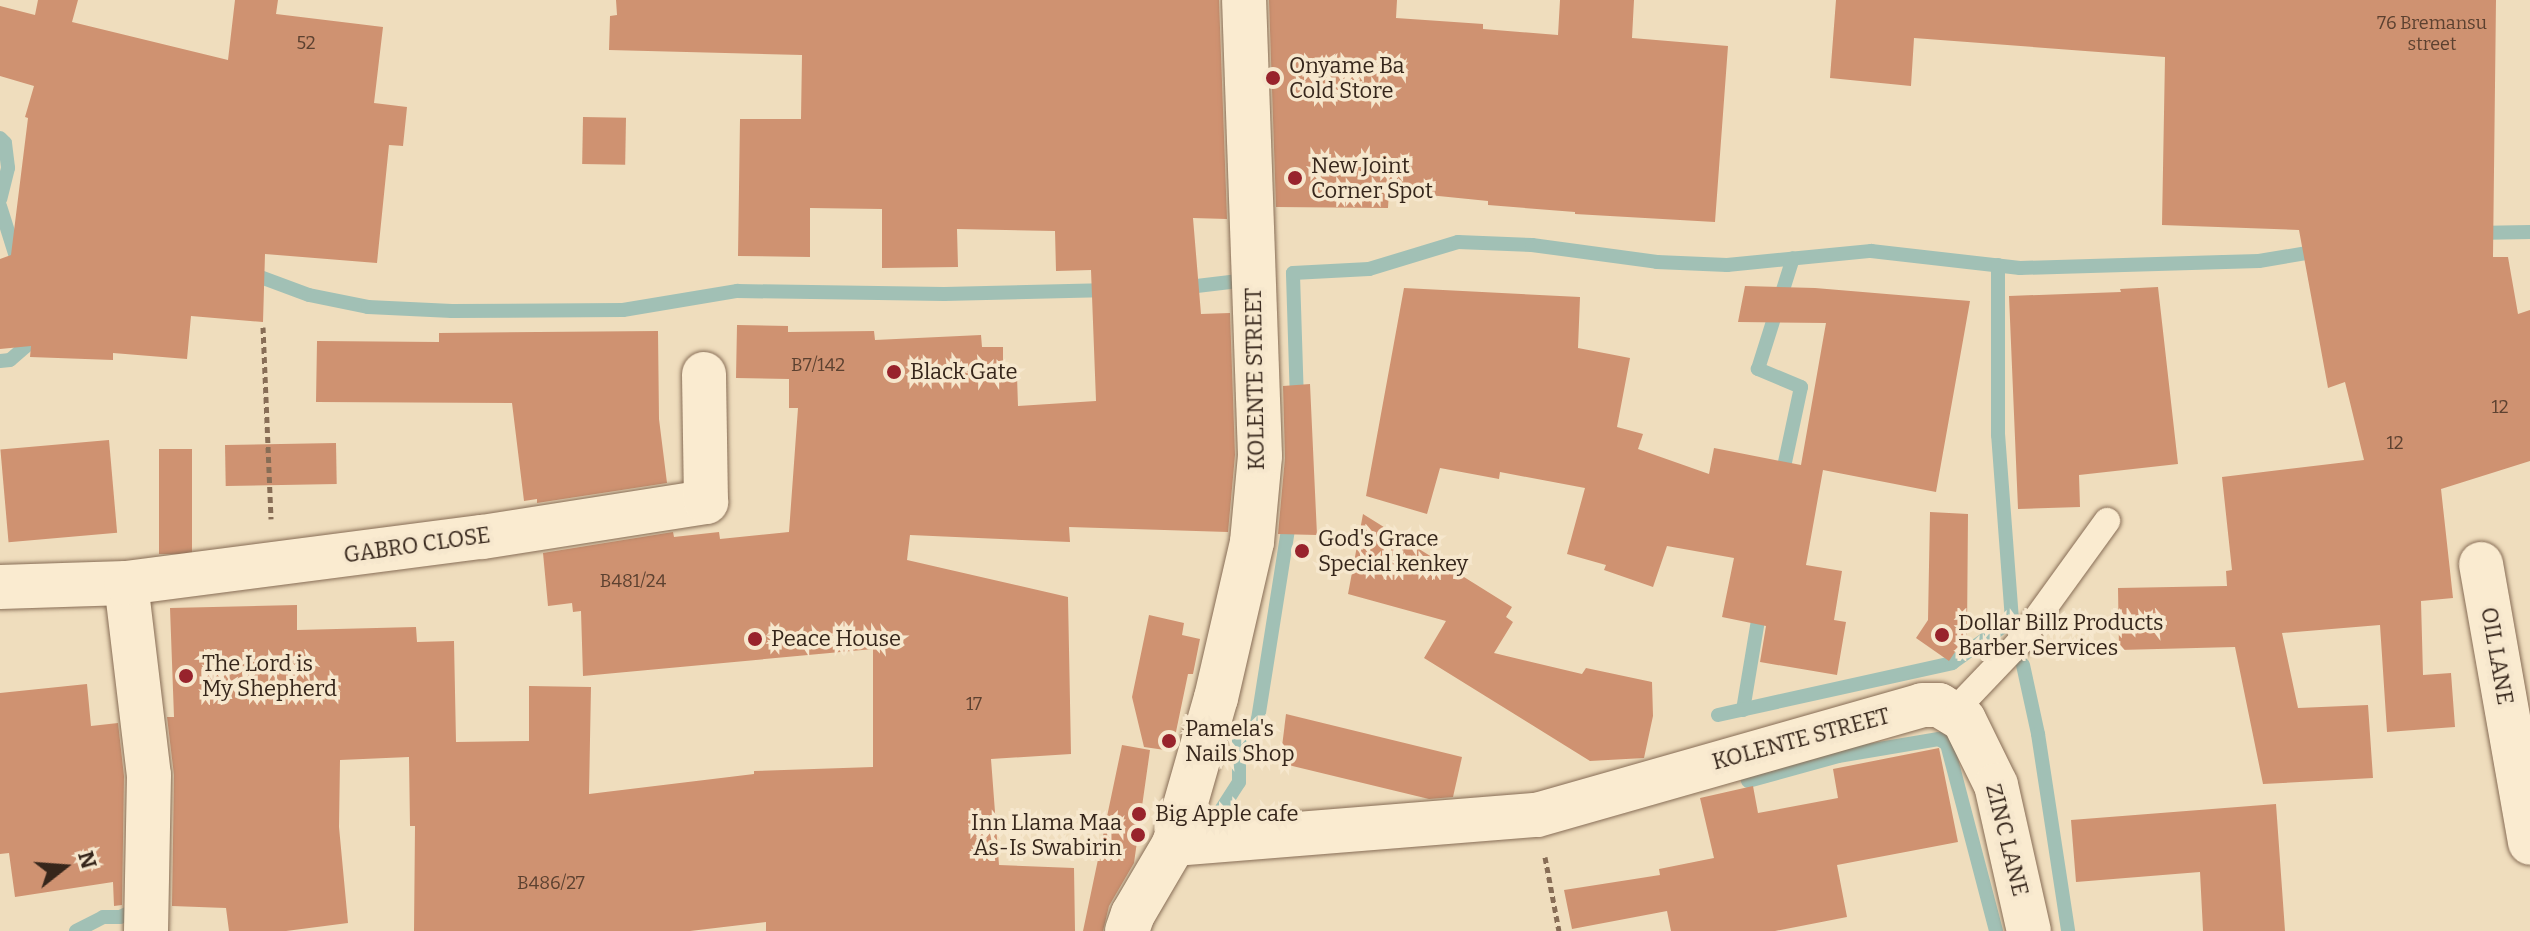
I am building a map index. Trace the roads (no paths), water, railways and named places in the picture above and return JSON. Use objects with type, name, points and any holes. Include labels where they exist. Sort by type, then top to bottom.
[{"type":"street","name":"KOLENTE STREET","points":[[1127,931],[1133,914],[1174,844],[1216,698],[1252,542],[1260,456],[1244,0]]},
{"type":"street","name":"GABRO CLOSE","points":[[0,587],[126,583],[706,502],[704,374]]},
{"type":"street","name":"OIL LANE","points":[[2481,564],[2530,843]]},
{"type":"street","points":[[126,583],[149,775],[146,931]]},
{"type":"street","name":"KOLENTE STREET","points":[[1174,844],[1537,815],[1922,705],[1954,711]]},
{"type":"street","name":"ZINC LANE","points":[[1954,711],[1964,720],[1996,785],[2029,931]]},
{"type":"lane","points":[[1954,711],[2018,644],[2107,521]]},
{"type":"waterway","points":[[0,138],[5,143],[8,168],[0,199]]},
{"type":"waterway","points":[[0,206],[18,263]]},
{"type":"waterway","points":[[2474,233],[2530,232]]},
{"type":"waterway","points":[[1297,402],[1293,273],[1369,269],[1458,242],[1532,245],[1657,262],[1727,265],[1871,251],[2020,268],[2259,261],[2319,251]]},
{"type":"waterway","points":[[1781,481],[1801,387],[1758,369],[1793,258]]},
{"type":"waterway","points":[[1718,715],[1952,663],[2012,620],[1998,435],[1998,265]]},
{"type":"waterway","points":[[247,272],[309,295],[368,307],[452,311],[623,310],[737,291],[944,294],[1111,290]]},
{"type":"waterway","points":[[1180,288],[1239,281]]},
{"type":"waterway","points":[[0,361],[10,360],[26,346],[26,330]]},
{"type":"waterway","points":[[1205,835],[1239,782],[1239,740],[1246,729],[1256,727],[1290,518]]},
{"type":"waterway","points":[[1743,710],[1760,608]]},
{"type":"waterway","points":[[2023,665],[2038,734],[2068,931]]},
{"type":"waterway","points":[[1748,781],[1838,756],[1939,739],[1947,744],[1996,931]]},
{"type":"waterway","points":[[76,931],[103,917],[120,917],[135,910]]},
{"type":"place","name":"Onyame Ba Cold Store","points":[[1273,78]]},
{"type":"place","name":"New Joint Corner Spot","points":[[1295,178]]},
{"type":"place","name":"Black Gate","points":[[894,372]]},
{"type":"place","name":"God's Grace Special kenkey","points":[[1302,551]]},
{"type":"place","name":"Dollar Billz Products Barber Services","points":[[1942,635]]},
{"type":"place","name":"Peace House","points":[[755,639]]},
{"type":"place","name":"The Lord is My Shepherd","points":[[186,676]]},
{"type":"place","name":"Pamela's Nails Shop","points":[[1169,741]]},
{"type":"place","name":"Big Apple cafe","points":[[1139,814]]},
{"type":"place","name":"Inn Llama Maa As-Is Swabirin","points":[[1138,835]]}]
